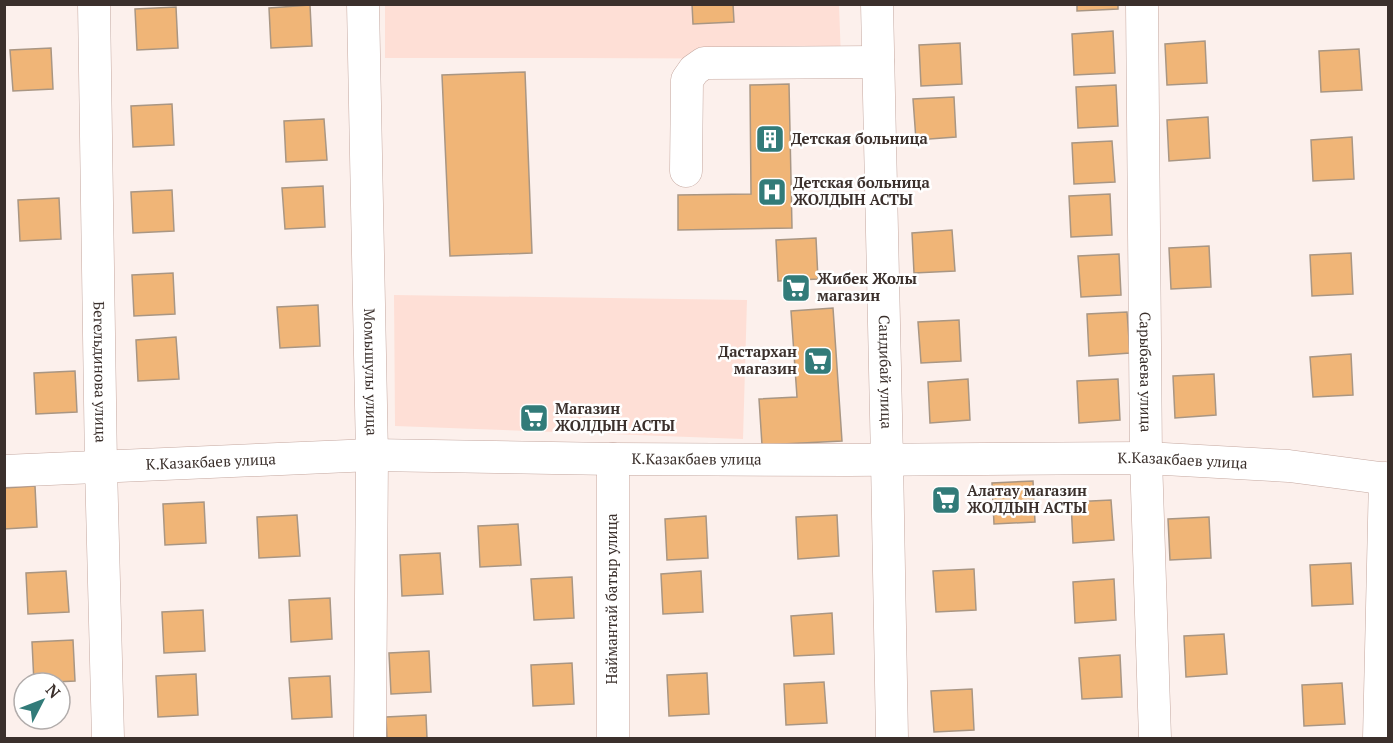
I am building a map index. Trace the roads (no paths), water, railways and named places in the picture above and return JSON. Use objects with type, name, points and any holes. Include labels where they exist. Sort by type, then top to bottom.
[{"type":"street","name":"Бегельдинова улица","points":[[94,4],[101,466],[108,738]]},
{"type":"street","name":"Момышулы улица","points":[[363,4],[372,455],[370,738]]},
{"type":"street","name":"Сандибай улица","points":[[877,4],[892,738]]},
{"type":"street","name":"Сарыбаева улица","points":[[1142,4],[1146,458],[1155,738]]},
{"type":"street","points":[[686,171],[687,80],[694,70],[704,63],[878,62]]},
{"type":"street","name":"К.Казакбаев улица","points":[[4,471],[372,455],[613,459],[1146,458],[1289,466],[1387,478]]},
{"type":"street","name":"Наймантай батыр улица","points":[[613,459],[613,738]]},
{"type":"street","points":[[1379,738],[1387,478]]},
{"type":"place","name":"Детская больница","points":[[770,139]]},
{"type":"place","name":"Детская больница ЖОЛДЫН АСТЫ","points":[[772,192]]},
{"type":"place","name":"Жибек Жолы магазин","points":[[796,288]]},
{"type":"place","name":"Дастархан магазин","points":[[818,361]]},
{"type":"place","name":"Магазин ЖОЛДЫН АСТЫ","points":[[534,418]]},
{"type":"place","name":"Алатау магазин ЖОЛДЫН АСТЫ","points":[[946,500]]}]
